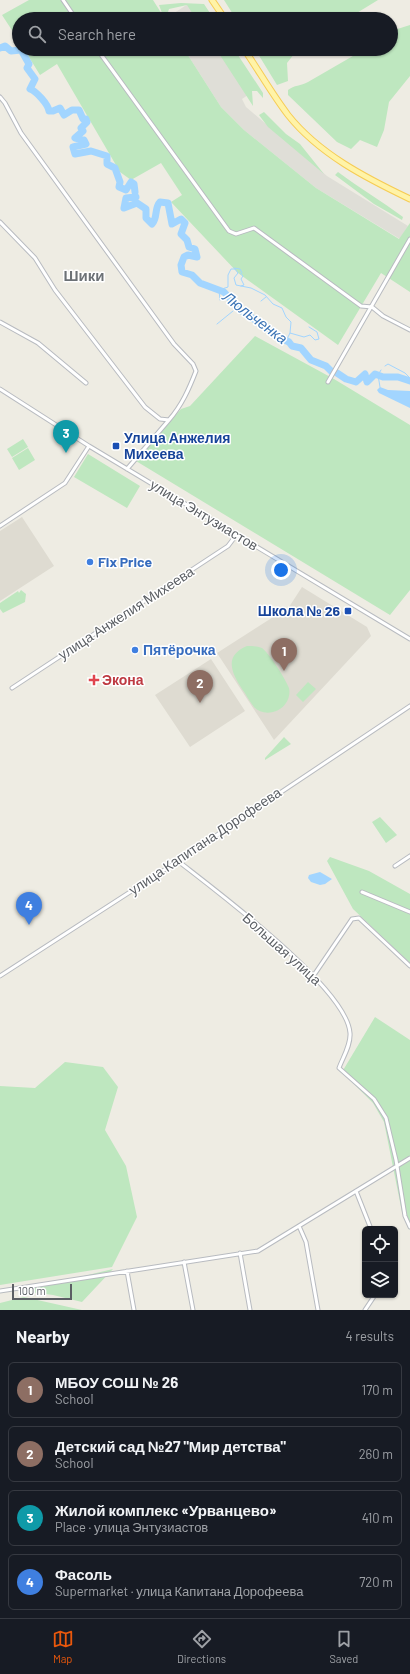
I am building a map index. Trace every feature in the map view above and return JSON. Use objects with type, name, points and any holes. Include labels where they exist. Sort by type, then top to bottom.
[{"type":"main road","points":[[212,0],[220,12]]},
{"type":"main road","points":[[249,56],[288,115],[308,135],[341,162],[410,199]]},
{"type":"street","points":[[63,0],[71,12]]},
{"type":"street","points":[[102,56],[229,231],[236,234],[254,228],[361,306],[372,306],[383,316],[410,330]]},
{"type":"street","points":[[0,97],[5,103],[21,133],[174,344],[193,364],[196,371],[188,392],[178,410],[127,469]]},
{"type":"street","points":[[0,222],[35,258],[55,290],[145,406],[160,419],[169,420]]},
{"type":"street","points":[[328,382],[410,239]]},
{"type":"street","points":[[0,322],[38,343],[86,383]]},
{"type":"street","name":"улица Энтузиастов","points":[[0,388],[89,446],[410,639]]},
{"type":"street","points":[[0,526],[65,483],[89,446]]},
{"type":"street","name":"улица Анжелия Михеева","points":[[12,688],[228,546],[237,534]]},
{"type":"street","name":"улица Капитана Дорофеева","points":[[0,976],[410,706]]},
{"type":"street","points":[[395,866],[410,856]]},
{"type":"street","name":"Большая улица","points":[[178,860],[314,975],[349,1025],[350,1042],[339,1068],[374,1099],[386,1118],[397,1166]]},
{"type":"street","points":[[362,892],[410,912]]},
{"type":"street","points":[[314,975],[352,918],[359,918],[410,966]]},
{"type":"street","points":[[0,1290],[258,1251],[410,1158]]},
{"type":"street","points":[[397,1166],[405,1216],[410,1227]]},
{"type":"street","points":[[356,1191],[370,1226]]},
{"type":"street","points":[[298,1226],[306,1242],[318,1310]]},
{"type":"street","points":[[240,1254],[250,1310]]},
{"type":"street","points":[[184,1262],[192,1310]]},
{"type":"street","points":[[127,1271],[134,1310]]},
{"type":"street","points":[[365,1310],[373,1298]]},
{"type":"shaded area","points":[[188,4],[193,12],[176,12]]},
{"type":"shaded area","points":[[188,56],[223,56],[248,95],[242,99],[246,107],[327,176],[408,226],[400,239],[316,188],[244,130],[221,107]]},
{"type":"shaded area","points":[[22,517],[54,566],[0,601],[0,531]]},
{"type":"shaded area","points":[[302,587],[367,627],[371,636],[274,740],[217,653],[289,607]]},
{"type":"shaded area","points":[[211,659],[245,711],[190,747],[155,695]]},
{"type":"green space","points":[[29,0],[153,0],[161,12],[12,12],[12,30],[2,15]]},
{"type":"green space","points":[[224,0],[378,0],[358,12],[232,12]]},
{"type":"green space","points":[[181,3],[204,4],[209,12],[192,12],[187,5],[169,9],[168,12],[162,12],[159,5]]},
{"type":"green space","points":[[410,25],[410,76],[389,102],[384,130],[377,147],[360,140],[351,149],[337,142],[288,95],[288,90],[308,82],[353,56],[398,56],[398,29]]},
{"type":"green space","points":[[28,56],[188,56],[221,107],[244,130],[316,188],[399,239],[410,223],[410,292],[381,273],[338,345],[238,273],[171,202],[182,195],[161,163],[131,180],[120,172],[57,64],[40,75]]},
{"type":"green space","points":[[221,56],[239,56],[263,93],[263,98],[257,91],[252,91],[253,106]]},
{"type":"green space","points":[[259,56],[292,56],[287,63],[288,81],[277,85]]},
{"type":"green space","points":[[264,112],[286,134],[300,144],[324,174],[268,127],[259,115]]},
{"type":"green space","points":[[338,172],[403,217],[402,220],[374,204],[335,175]]},
{"type":"green space","points":[[255,336],[334,379],[410,425],[410,590],[390,615],[136,461],[181,409],[190,406]]},
{"type":"green space","points":[[23,439],[28,447],[12,457],[7,449]]},
{"type":"green space","points":[[28,448],[35,460],[19,470],[12,458]]},
{"type":"green space","points":[[88,454],[140,486],[127,508],[74,477]]},
{"type":"green space","points":[[21,590],[26,594],[25,602],[3,613],[0,609],[0,603],[18,591],[19,593]]},
{"type":"green space","points":[[247,646],[262,648],[269,655],[289,688],[289,697],[283,707],[279,710],[266,713],[257,710],[235,677],[232,660],[239,650]]},
{"type":"green space","points":[[308,682],[316,689],[303,702],[296,695]]},
{"type":"green space","points":[[284,737],[291,744],[265,760],[265,758]]},
{"type":"green space","points":[[380,817],[397,835],[386,843],[372,822]]},
{"type":"green space","points":[[330,857],[369,871],[410,894],[410,963],[353,909],[327,861]]},
{"type":"green space","points":[[375,1017],[410,1040],[410,1230],[402,1212],[384,1122],[373,1103],[342,1072]]},
{"type":"green space","points":[[65,1062],[103,1067],[118,1087],[105,1130],[126,1166],[137,1217],[112,1267],[0,1285],[0,1086],[35,1088]]},
{"type":"green space","points":[[113,1269],[82,1302],[53,1295],[21,1291]]},
{"type":"green space","points":[[24,1297],[82,1310],[0,1310],[0,1303]]},
{"type":"water","points":[[380,387],[388,390],[410,391],[410,408],[379,393],[377,390]]},
{"type":"water","points":[[320,872],[332,879],[325,884],[320,885],[311,882],[308,878],[309,875]]},
{"type":"waterway","name":"Люльченка","points":[[0,48],[5,46],[12,51]]},
{"type":"waterway","name":"Люльченка","points":[[24,56],[29,64],[27,68],[35,79],[30,89],[41,98],[49,111],[60,108],[64,115],[72,110],[79,110],[83,119],[86,119],[87,122],[81,128],[83,131],[75,138],[84,140],[86,144],[73,147],[75,154],[91,151],[107,156],[107,164],[115,168],[120,182],[119,187],[126,190],[131,182],[134,184],[135,192]]},
{"type":"waterway","name":"Люльченка","points":[[136,197],[126,198],[124,208],[137,203],[146,209],[146,218],[152,224],[160,202],[168,203],[172,224],[181,219],[185,223],[181,234],[187,240],[189,247],[195,249],[197,257],[188,255],[184,257],[181,265],[182,272],[192,275],[200,283],[224,292],[239,309],[289,342],[292,346],[301,348],[311,360],[326,366],[331,371]]},
{"type":"waterway","points":[[234,268],[240,269],[242,273]]},
{"type":"waterway","points":[[220,300],[219,290],[228,287],[228,275],[231,269],[235,269],[238,273],[234,278],[236,285],[251,288],[265,295],[273,304],[282,308],[286,317],[291,322],[290,333]]},
{"type":"waterway","points":[[240,273],[243,276],[241,279],[244,285],[241,286]]},
{"type":"waterway","points":[[261,301],[266,297]]},
{"type":"waterway","points":[[217,324],[233,311]]},
{"type":"waterway","points":[[286,341],[290,333],[304,337],[310,335],[315,340],[319,339],[317,332],[309,327]]},
{"type":"waterway","points":[[385,366],[388,364],[405,373],[410,378]]},
{"type":"waterway","name":"Люльченка","points":[[380,387],[378,375],[381,370]]},
{"type":"waterway","name":"Люльченка","points":[[337,373],[346,379],[356,382],[365,374],[367,382],[375,374],[383,377],[398,377],[410,381]]},
{"type":"place","name":"Улица Анжелия Михеева","points":[[116,446]]},
{"type":"place","name":"Жилой комплекс «Урванцево»","points":[[66,453]]},
{"type":"place","name":"Fix Price","points":[[90,562]]},
{"type":"place","name":"Школа № 26","points":[[348,611]]},
{"type":"place","name":"Пятёрочка","points":[[135,650]]},
{"type":"place","name":"МБОУ СОШ № 26","points":[[284,671]]},
{"type":"place","name":"Экона","points":[[94,680]]},
{"type":"place","name":"Детский сад №27 \"Мир детства\"","points":[[200,703]]},
{"type":"place","name":"Фасоль","points":[[29,925]]},
{"type":"district","name":"Шики","points":[[84,276]]}]
